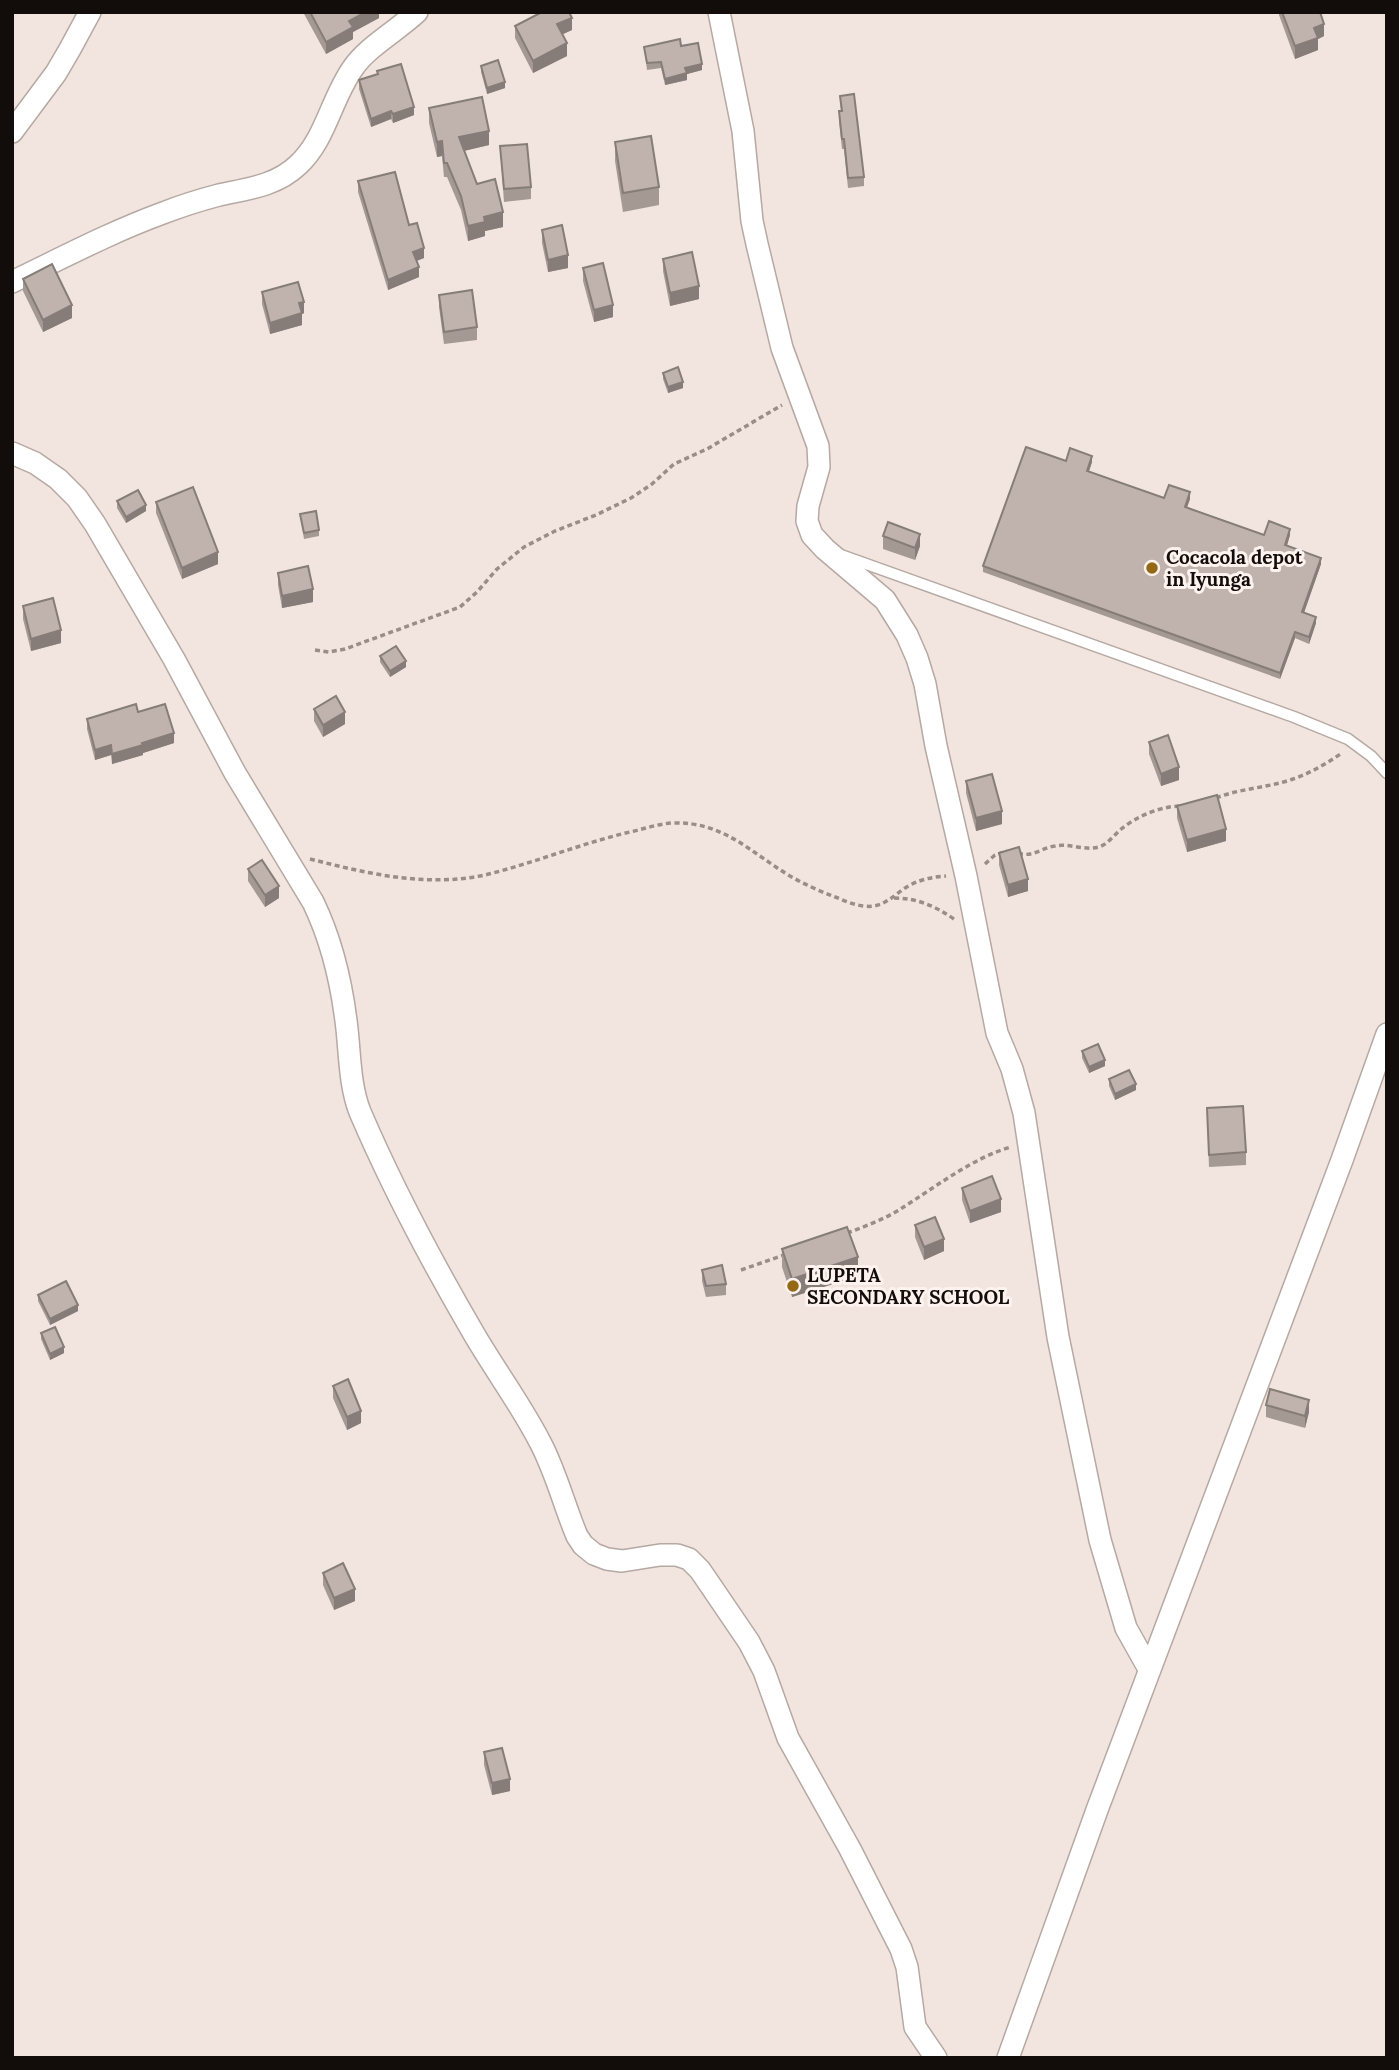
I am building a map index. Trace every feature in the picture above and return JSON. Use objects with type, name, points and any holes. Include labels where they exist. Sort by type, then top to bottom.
[{"type":"street","points":[[12,132],[71,49],[90,12]]},
{"type":"street","points":[[12,281],[161,214],[218,196],[257,188],[279,179],[297,166],[310,151],[333,109],[343,82],[355,65],[417,12]]},
{"type":"street","points":[[719,12],[743,131],[757,244],[782,348],[816,438],[819,457],[817,477],[808,506],[807,521],[812,535],[825,549],[885,600],[907,635],[925,684],[997,1033],[1019,1092],[1030,1143],[1058,1336],[1100,1540],[1126,1628],[1149,1669]]},
{"type":"street","points":[[12,453],[35,463],[58,479],[77,498],[149,615],[235,773],[313,902],[332,946],[342,991],[359,1109],[412,1222],[460,1310],[542,1446],[577,1536],[594,1554],[607,1559],[622,1561],[677,1555],[689,1559],[700,1570],[749,1642],[764,1671],[788,1738],[850,1849],[901,1949],[907,1967],[915,2027],[936,2058]]},
{"type":"street","points":[[1008,2058],[1149,1669],[1387,1034]]},
{"type":"lane","points":[[825,549],[1294,717],[1348,739],[1371,756],[1387,773]]},
{"type":"path","points":[[315,650],[329,652],[345,649],[460,607],[477,593],[497,569],[524,547],[619,505],[643,491],[674,464],[707,449],[799,396]]},
{"type":"path","points":[[1207,801],[1242,790],[1292,780],[1357,745]]},
{"type":"path","points":[[283,852],[384,876],[461,879],[491,874],[653,825],[694,825],[718,830],[740,841],[791,877],[841,899],[872,906],[881,905],[913,883],[924,879],[976,873],[1000,852],[1011,851],[1027,856],[1058,845],[1098,847],[1142,817],[1163,808],[1191,806]]},
{"type":"path","points":[[891,898],[906,898],[926,903],[946,913],[979,938]]},
{"type":"path","points":[[842,1235],[891,1215],[990,1155],[1030,1143]]},
{"type":"path","points":[[741,1270],[788,1254]]},
{"type":"building","points":[[310,12],[366,12],[349,21],[353,27],[326,42]]},
{"type":"building","points":[[542,12],[569,12],[572,18],[557,24],[567,43],[533,61],[515,26]]},
{"type":"building","points":[[1282,12],[1320,12],[1324,24],[1314,28],[1318,38],[1295,46]]},
{"type":"building","points":[[680,39],[681,46],[698,43],[702,64],[685,68],[687,73],[665,79],[661,62],[647,63],[644,47]]},
{"type":"building","points":[[498,60],[505,82],[487,88],[481,66]]},
{"type":"building","points":[[401,64],[414,107],[393,114],[391,111],[371,119],[359,80]]},
{"type":"building","points":[[854,94],[864,177],[848,178],[839,111],[842,111],[840,96]]},
{"type":"building","points":[[482,97],[489,131],[459,137],[477,184],[495,179],[503,212],[484,217],[485,222],[468,226],[461,196],[447,163],[444,163],[442,141],[437,142],[429,108]]},
{"type":"building","points":[[651,136],[659,187],[623,193],[615,142]]},
{"type":"building","points":[[527,144],[531,187],[504,189],[500,146]]},
{"type":"building","points":[[395,172],[409,225],[417,223],[424,248],[413,252],[419,267],[388,280],[358,181]]},
{"type":"building","points":[[562,225],[568,255],[548,260],[542,230]]},
{"type":"building","points":[[692,252],[699,286],[670,293],[663,259]]},
{"type":"building","points":[[603,263],[613,305],[594,310],[583,268]]},
{"type":"building","points":[[52,264],[72,305],[43,320],[23,279]]},
{"type":"building","points":[[298,282],[304,302],[299,303],[302,313],[270,323],[262,292]]},
{"type":"building","points":[[472,290],[477,327],[444,332],[439,295]]},
{"type":"building","points":[[678,367],[683,382],[668,387],[663,373]]},
{"type":"building","name":"Cocacola depot in Iyunga","points":[[1026,447],[1066,461],[1070,448],[1092,456],[1087,471],[1164,498],[1169,485],[1190,492],[1185,507],[1264,535],[1269,521],[1290,529],[1285,545],[1321,558],[1302,612],[1316,617],[1309,637],[1295,632],[1280,673],[983,566]]},
{"type":"building","points":[[193,487],[218,552],[182,568],[156,502]]},
{"type":"building","points":[[138,490],[146,505],[126,517],[117,501]]},
{"type":"building","points":[[316,511],[319,530],[304,533],[300,514]]},
{"type":"building","points":[[888,522],[920,534],[915,548],[883,536]]},
{"type":"building","points":[[308,566],[313,589],[282,596],[278,573]]},
{"type":"building","points":[[53,598],[61,630],[31,639],[23,606]]},
{"type":"building","points":[[396,646],[406,661],[390,671],[380,656]]},
{"type":"building","points":[[336,696],[345,712],[323,725],[314,709]]},
{"type":"building","points":[[136,704],[138,712],[165,704],[174,733],[112,754],[111,745],[95,750],[87,719]]},
{"type":"building","points":[[1168,735],[1179,767],[1161,774],[1149,742]]},
{"type":"building","points":[[992,774],[1002,811],[976,818],[966,781]]},
{"type":"building","points":[[1217,795],[1226,829],[1187,840],[1177,806]]},
{"type":"building","points":[[1019,847],[1028,879],[1008,885],[999,853]]},
{"type":"building","points":[[262,860],[279,886],[265,895],[248,869]]},
{"type":"building","points":[[1098,1044],[1105,1060],[1089,1067],[1082,1051]]},
{"type":"building","points":[[1129,1070],[1136,1084],[1115,1094],[1109,1079]]},
{"type":"building","points":[[1243,1106],[1246,1152],[1209,1155],[1207,1108]]},
{"type":"building","points":[[992,1176],[1001,1199],[970,1211],[962,1188]]},
{"type":"building","points":[[935,1217],[944,1239],[924,1247],[915,1225]]},
{"type":"building","points":[[847,1227],[858,1257],[792,1279],[782,1249]]},
{"type":"building","points":[[722,1265],[726,1284],[706,1286],[702,1270]]},
{"type":"building","points":[[66,1281],[78,1305],[50,1319],[38,1295]]},
{"type":"building","points":[[55,1327],[64,1347],[50,1354],[41,1333]]},
{"type":"building","points":[[348,1379],[361,1411],[347,1417],[333,1386]]},
{"type":"building","points":[[1270,1389],[1309,1400],[1305,1416],[1266,1405]]},
{"type":"building","points":[[343,1563],[355,1589],[334,1598],[323,1573]]},
{"type":"building","points":[[502,1748],[510,1779],[492,1783],[484,1752]]},
{"type":"place","name":"Cocacola depot in Iyunga","points":[[1152,568]]},
{"type":"place","name":"LUPETA SECONDARY SCHOOL","points":[[793,1286]]}]
